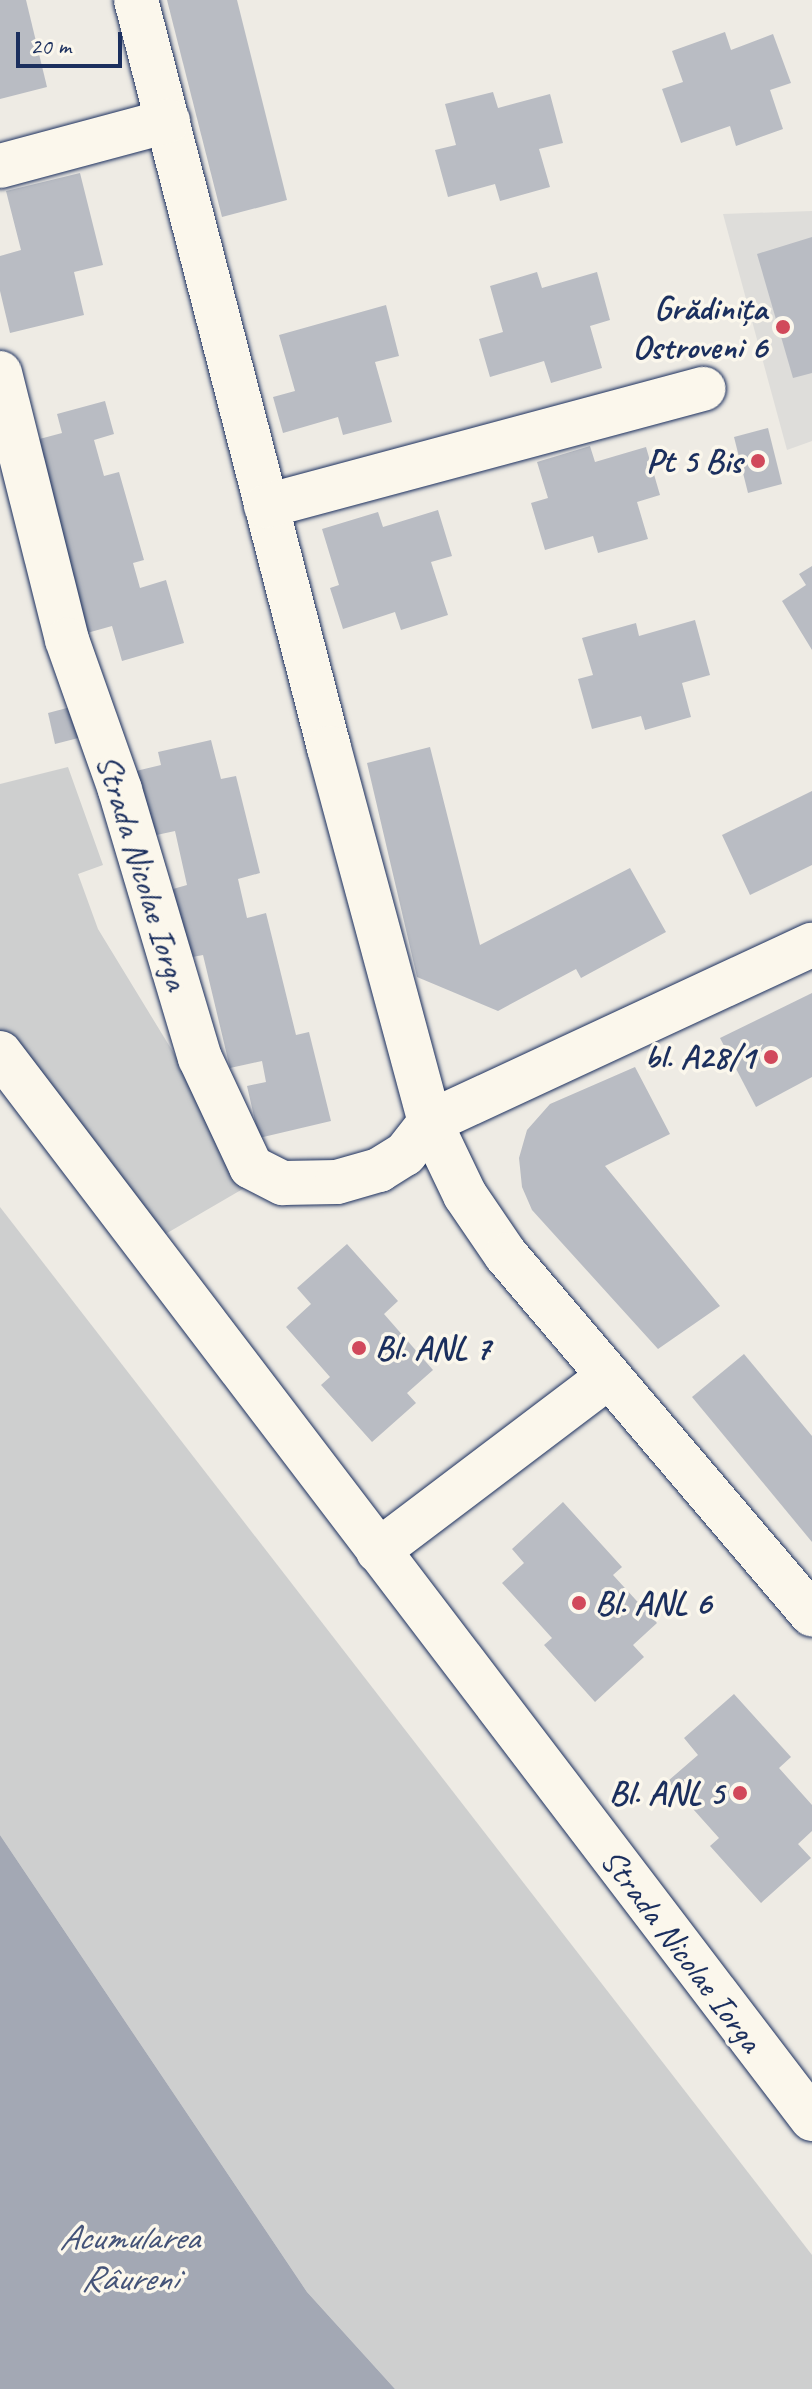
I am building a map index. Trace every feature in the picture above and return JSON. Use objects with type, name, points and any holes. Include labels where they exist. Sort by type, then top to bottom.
[{"type":"street","points":[[136,0],[266,506],[430,1122],[465,1195],[506,1255],[607,1378],[812,1615]]},
{"type":"street","points":[[0,166],[168,121]]},
{"type":"street","name":"Strada Nicolae Iorga","points":[[0,373],[67,640],[120,790],[200,1058],[251,1167],[283,1183],[337,1182],[379,1170],[405,1154],[430,1122]]},
{"type":"street","points":[[266,506],[704,389]]},
{"type":"street","points":[[430,1122],[812,945]]},
{"type":"street","name":"Strada Nicolae Iorga","points":[[0,1053],[812,2119]]},
{"type":"street","points":[[378,1551],[607,1378]]},
{"type":"shaded area","name":"Grădinița Ostroveni 6","points":[[812,211],[812,441],[787,450],[723,214]]},
{"type":"shaded area","points":[[68,767],[103,865],[78,874],[98,929],[253,1183],[150,1243],[0,1042],[0,784]]},
{"type":"shaded area","points":[[0,1207],[812,2255],[812,2389],[395,2389],[307,2292],[0,1835]]},
{"type":"water","name":"Acumularea Râureni","points":[[0,1835],[307,2292],[395,2389],[0,2389]]},
{"type":"building","points":[[0,0],[26,0],[47,87],[0,99]]},
{"type":"building","points":[[167,0],[237,0],[287,200],[222,217]]},
{"type":"building","points":[[725,32],[731,50],[773,34],[791,83],[770,90],[783,129],[736,146],[730,126],[681,143],[662,89],[683,82],[672,51]]},
{"type":"building","points":[[493,92],[498,108],[550,94],[563,143],[539,149],[550,187],[500,201],[495,184],[448,197],[435,150],[456,145],[445,104]]},
{"type":"building","points":[[80,173],[103,265],[74,272],[84,315],[10,333],[0,291],[0,256],[21,250],[6,191]]},
{"type":"building","points":[[812,237],[812,373],[793,378],[757,254]]},
{"type":"building","points":[[537,272],[542,288],[597,272],[610,320],[590,326],[602,368],[551,383],[544,361],[490,377],[479,339],[503,332],[490,286]]},
{"type":"building","points":[[386,305],[399,356],[375,362],[392,422],[343,435],[338,417],[283,433],[273,397],[295,391],[279,335]]},
{"type":"building","points":[[105,401],[114,434],[94,440],[104,476],[119,472],[144,560],[133,563],[140,588],[166,580],[184,643],[122,661],[112,626],[87,633],[32,441],[62,433],[57,414]]},
{"type":"building","name":"Pt 5 Bis","points":[[768,428],[782,484],[748,493],[734,437]]},
{"type":"building","points":[[590,446],[595,462],[646,447],[660,495],[637,502],[648,539],[598,553],[593,536],[545,550],[531,503],[548,498],[537,462]]},
{"type":"building","points":[[438,510],[452,556],[431,562],[448,615],[401,630],[395,612],[343,629],[330,588],[339,585],[322,529],[378,512],[383,527]]},
{"type":"building","points":[[812,566],[812,650],[782,601],[806,585],[799,574]]},
{"type":"building","points":[[695,620],[710,675],[682,683],[691,717],[645,730],[641,716],[592,729],[578,679],[593,675],[582,638],[636,623],[639,636]]},
{"type":"building","points":[[82,704],[90,735],[55,744],[48,713]]},
{"type":"building","points":[[211,740],[221,779],[236,776],[260,873],[238,879],[247,918],[266,913],[296,1035],[309,1032],[331,1121],[259,1138],[247,1086],[266,1082],[262,1061],[230,1068],[203,955],[182,959],[166,891],[187,885],[175,831],[152,836],[136,771],[161,765],[158,752]]},
{"type":"building","points":[[430,747],[480,945],[630,868],[666,932],[581,978],[576,969],[498,1011],[417,977],[367,763]]},
{"type":"building","points":[[812,791],[812,865],[750,895],[722,835]]},
{"type":"building","name":"bl. A28/1","points":[[812,993],[812,1077],[756,1107],[720,1038]]},
{"type":"building","points":[[635,1067],[670,1134],[605,1166],[720,1306],[658,1349],[532,1210],[522,1187],[519,1158],[527,1130],[550,1104]]},
{"type":"building","name":"Bl. ANL 7","points":[[347,1244],[398,1301],[384,1314],[433,1370],[407,1393],[416,1403],[372,1442],[321,1385],[330,1377],[286,1327],[311,1304],[297,1288]]},
{"type":"building","points":[[744,1354],[812,1436],[812,1542],[692,1397]]},
{"type":"building","name":"Bl. ANL 6","points":[[563,1502],[622,1567],[613,1575],[657,1623],[633,1645],[644,1657],[595,1702],[544,1645],[552,1638],[502,1583],[524,1563],[512,1549]]},
{"type":"building","name":"Bl. ANL 5","points":[[734,1694],[791,1757],[779,1768],[812,1805],[812,1831],[798,1844],[811,1858],[761,1903],[710,1846],[719,1838],[668,1781],[698,1755],[684,1738]]},
{"type":"place","name":"Grădinița Ostroveni 6","points":[[783,327]]},
{"type":"place","name":"Pt 5 Bis","points":[[758,461]]},
{"type":"place","name":"bl. A28/1","points":[[771,1057]]},
{"type":"place","name":"Bl. ANL 7","points":[[359,1348]]},
{"type":"place","name":"Bl. ANL 6","points":[[579,1603]]},
{"type":"place","name":"Bl. ANL 5","points":[[740,1793]]}]
